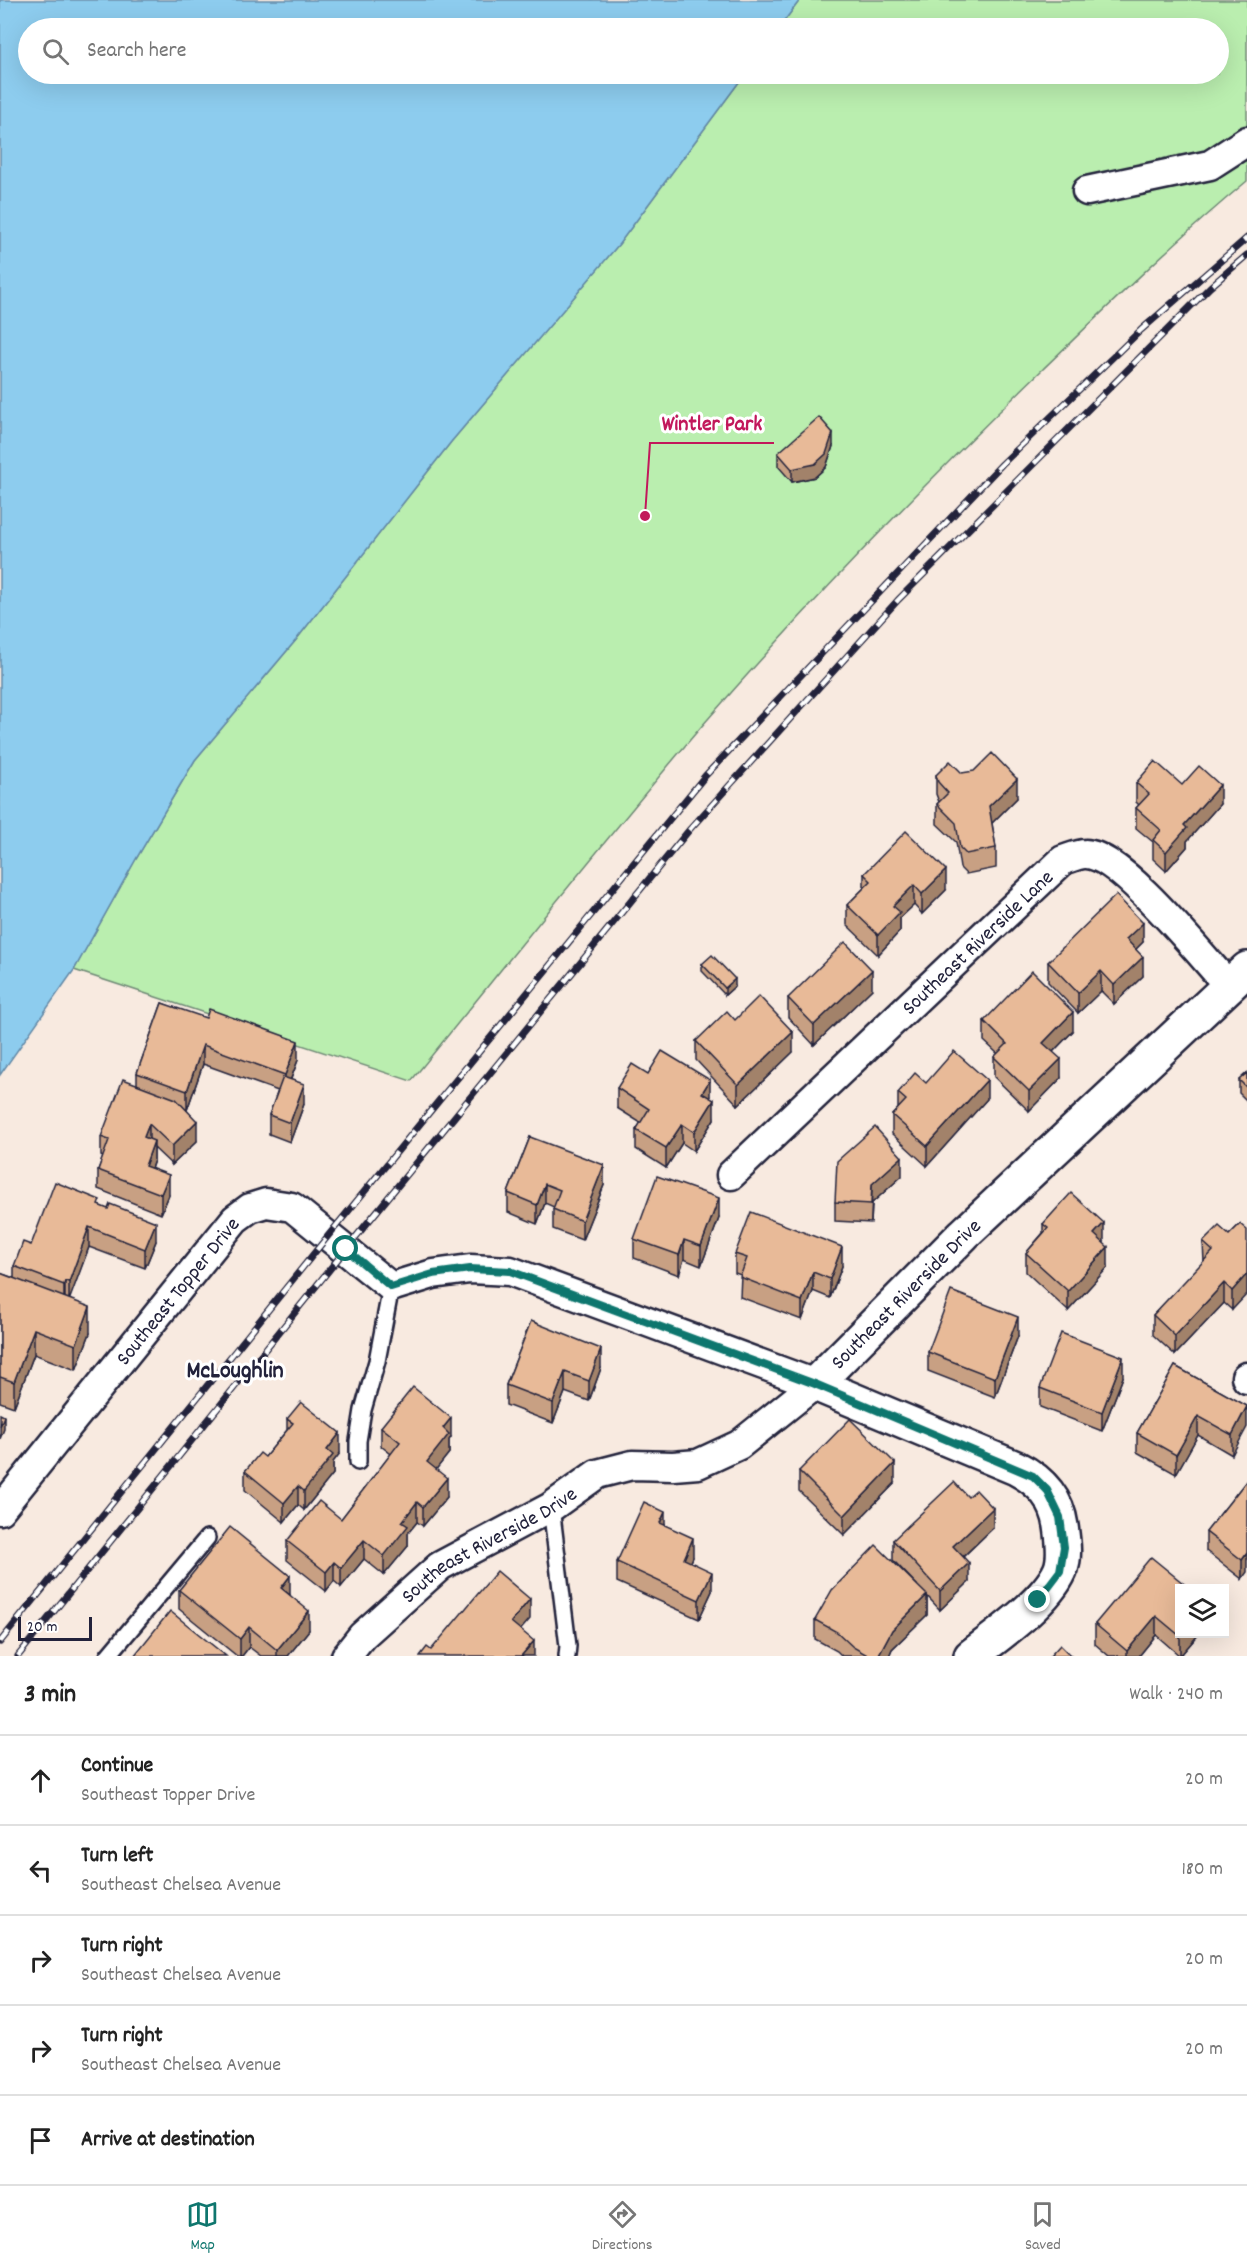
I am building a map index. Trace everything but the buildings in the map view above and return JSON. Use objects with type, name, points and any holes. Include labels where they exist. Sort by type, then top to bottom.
[{"type":"street","points":[[1087,191],[1210,165],[1247,141]]},
{"type":"street","name":"Southeast Riverside Lane","points":[[731,1175],[1063,860],[1086,854],[1106,861],[1133,880],[1238,978]]},
{"type":"street","name":"Southeast Riverside Drive","points":[[346,1656],[362,1636],[440,1566],[551,1507],[597,1474],[632,1465],[698,1464],[739,1445],[815,1384],[964,1234],[1238,978]]},
{"type":"street","name":"Southeast Topper Drive","points":[[0,1510],[235,1220],[250,1208],[266,1203],[292,1207],[391,1287]]},
{"type":"street","points":[[391,1287],[433,1274],[470,1269],[510,1271],[815,1384],[1033,1476],[1047,1490],[1060,1517],[1064,1547],[1060,1571],[1038,1600],[1008,1628],[971,1656]]},
{"type":"lane","points":[[358,1462],[358,1441],[363,1410],[377,1360],[391,1287]]},
{"type":"lane","points":[[551,1507],[568,1646],[567,1656]]},
{"type":"lane","points":[[108,1656],[207,1538]]},
{"type":"green space","points":[[800,0],[1247,0],[1247,181],[1169,250],[1068,345],[955,456],[825,590],[701,727],[411,1081],[74,970],[195,760],[296,640],[451,442],[619,244],[738,84],[1229,84],[1229,18],[786,18]]},
{"type":"water","points":[[0,0],[800,0],[786,18],[18,18],[18,84],[738,84],[619,244],[451,442],[296,640],[195,760],[74,970],[0,1075]]},
{"type":"railway","points":[[0,1642],[328,1236],[705,776],[1002,464],[1141,330],[1247,238]]},
{"type":"railway","points":[[18,1656],[346,1249],[690,829],[898,600],[1210,287],[1247,255]]},
{"type":"place","name":"Wintler Park","points":[[645,516]]},
{"type":"district","name":"McLoughlin","points":[[235,1369]]},
{"type":"route","points":[[346,1249],[391,1287],[433,1274],[470,1269],[510,1271],[815,1384],[1016,1467],[1033,1476],[1047,1490],[1060,1517],[1064,1547],[1060,1571],[1038,1600]]}]
